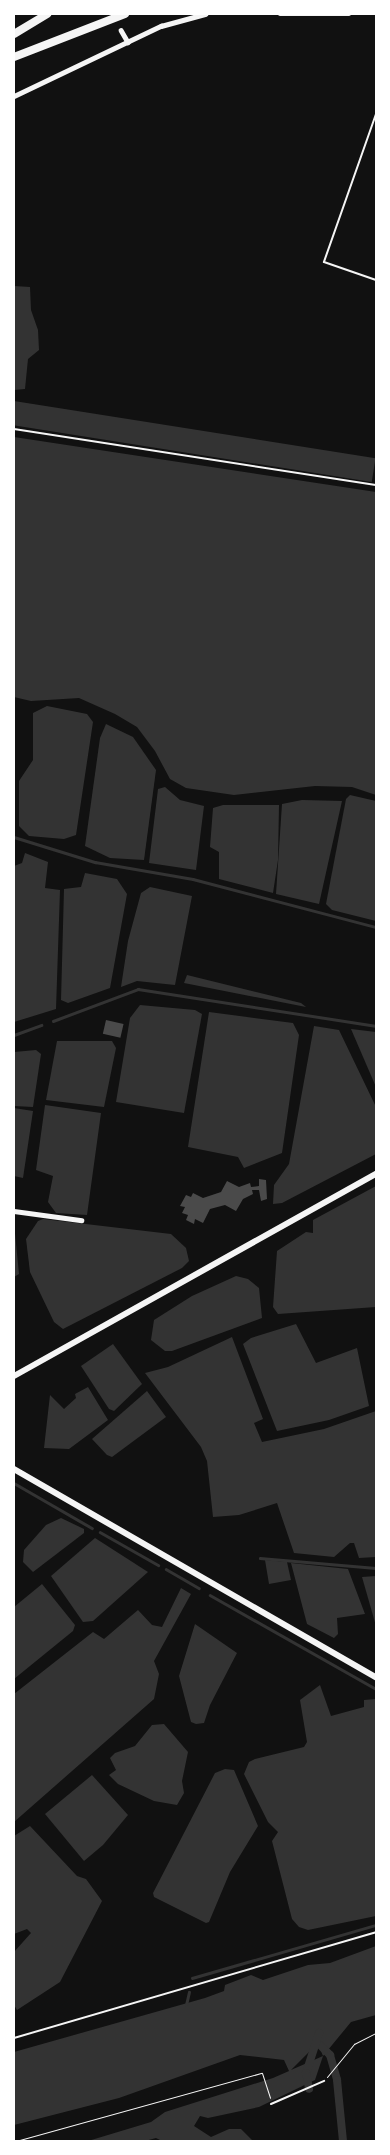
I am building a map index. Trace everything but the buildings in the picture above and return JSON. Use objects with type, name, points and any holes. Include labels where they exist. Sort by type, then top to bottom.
[{"type":"highway","points":[[14,34],[47,14]]},
{"type":"highway","points":[[14,57],[125,14]]},
{"type":"main road","points":[[14,1376],[376,1174]]},
{"type":"street","points":[[14,96],[176,20],[205,14]]},
{"type":"street","points":[[280,14],[349,14]]},
{"type":"street","points":[[121,30],[128,42]]},
{"type":"street","points":[[14,1211],[81,1220]]},
{"type":"street","points":[[14,1469],[376,1677]]},
{"type":"lane","points":[[376,114],[324,262],[376,280]]},
{"type":"lane","points":[[14,429],[376,485]]},
{"type":"lane","points":[[14,2038],[376,1932]]},
{"type":"lane","points":[[271,2104],[324,2081]]},
{"type":"path","points":[[324,2081],[345,2052],[376,2033]]},
{"type":"path","points":[[16,2141],[262,2073],[271,2104]]},
{"type":"shaded area","points":[[14,286],[30,287],[31,310],[38,330],[39,350],[28,359],[25,389],[14,390]]},
{"type":"shaded area","points":[[14,401],[375,458],[372,482],[14,425]]},
{"type":"shaded area","points":[[14,437],[376,492],[376,795],[352,787],[315,786],[234,795],[186,788],[170,779],[155,751],[137,727],[115,714],[79,698],[31,701],[14,697]]},
{"type":"shaded area","points":[[47,706],[87,714],[93,722],[76,835],[64,839],[29,836],[19,826],[19,781],[33,760],[33,713]]},
{"type":"shaded area","points":[[106,724],[133,737],[156,770],[144,860],[110,858],[85,846],[100,738]]},
{"type":"shaded area","points":[[165,787],[180,800],[204,806],[196,870],[149,863],[158,789]]},
{"type":"shaded area","points":[[350,795],[376,801],[376,921],[332,910],[326,904],[346,799]]},
{"type":"shaded area","points":[[302,800],[342,801],[319,904],[276,894],[282,804]]},
{"type":"shaded area","points":[[223,805],[279,805],[278,860],[273,893],[219,879],[219,852],[210,847],[213,808]]},
{"type":"shaded area","points":[[25,853],[48,862],[45,888],[60,890],[56,1009],[14,1022],[14,866],[22,863]]},
{"type":"shaded area","points":[[85,873],[117,879],[127,894],[110,988],[68,1003],[61,1000],[64,889],[81,887]]},
{"type":"shaded area","points":[[150,887],[192,896],[175,985],[137,981],[121,987],[128,941],[141,893]]},
{"type":"shaded area","points":[[187,975],[301,1003],[306,1007],[184,983]]},
{"type":"shaded area","points":[[140,1005],[195,1010],[202,1014],[184,1113],[116,1102],[130,1018]]},
{"type":"shaded area","points":[[209,1012],[293,1023],[299,1035],[282,1153],[244,1168],[238,1157],[188,1147]]},
{"type":"shaded area","points":[[314,1026],[339,1030],[376,1107],[376,1154],[282,1203],[273,1204],[274,1185],[289,1164]]},
{"type":"shaded area","points":[[351,1029],[376,1032],[376,1087]]},
{"type":"shaded area","points":[[57,1041],[112,1041],[116,1048],[104,1107],[46,1100]]},
{"type":"shaded area","points":[[36,1050],[41,1054],[33,1107],[14,1106],[14,1052]]},
{"type":"shaded area","points":[[45,1105],[101,1113],[87,1215],[56,1213],[48,1202],[53,1176],[36,1170]]},
{"type":"shaded area","points":[[14,1108],[33,1111],[23,1178],[14,1176]]},
{"type":"shaded area","points":[[376,1186],[376,1307],[278,1314],[273,1307],[277,1251],[306,1232],[313,1233],[313,1220]]},
{"type":"shaded area","points":[[43,1219],[171,1234],[186,1248],[189,1261],[182,1268],[63,1329],[54,1322],[30,1272],[26,1239],[38,1221]]},
{"type":"shaded area","points":[[14,1223],[19,1274],[14,1277]]},
{"type":"shaded area","points":[[236,1276],[248,1279],[259,1288],[262,1318],[172,1351],[165,1351],[151,1340],[154,1320],[192,1296]]},
{"type":"shaded area","points":[[296,1324],[316,1363],[357,1348],[369,1406],[329,1420],[277,1431],[243,1344],[251,1338]]},
{"type":"shaded area","points":[[232,1337],[263,1419],[254,1423],[262,1442],[324,1429],[376,1411],[376,1557],[359,1558],[354,1543],[350,1543],[334,1557],[294,1553],[277,1503],[239,1515],[213,1517],[207,1461],[201,1447],[145,1373],[168,1367]]},
{"type":"shaded area","points":[[113,1344],[142,1384],[114,1411],[109,1409],[81,1366]]},
{"type":"shaded area","points":[[88,1387],[108,1420],[69,1449],[44,1448],[50,1395],[64,1409],[76,1398],[75,1394]]},
{"type":"shaded area","points":[[147,1391],[166,1417],[112,1457],[107,1455],[92,1439]]},
{"type":"shaded area","points":[[61,1518],[84,1529],[84,1533],[33,1572],[23,1562],[24,1550],[46,1525]]},
{"type":"shaded area","points":[[95,1538],[148,1572],[93,1621],[83,1622],[51,1576]]},
{"type":"shaded area","points":[[265,1560],[287,1562],[291,1580],[269,1584]]},
{"type":"shaded area","points":[[291,1563],[348,1569],[365,1614],[337,1618],[338,1634],[334,1638],[307,1624]]},
{"type":"shaded area","points":[[376,1576],[376,1626],[362,1577]]},
{"type":"shaded area","points":[[42,1584],[75,1625],[73,1631],[14,1679],[14,1607]]},
{"type":"shaded area","points":[[181,1588],[191,1594],[154,1661],[159,1674],[154,1699],[14,1822],[14,1694],[93,1632],[104,1639],[138,1610],[152,1625],[162,1627]]},
{"type":"shaded area","points":[[195,1624],[237,1653],[210,1705],[204,1723],[196,1724],[191,1722],[179,1676]]},
{"type":"shaded area","points":[[320,1685],[331,1716],[364,1707],[364,1700],[376,1699],[376,1916],[308,1930],[299,1927],[292,1919],[272,1841],[278,1832],[268,1822],[244,1774],[249,1762],[255,1759],[304,1747],[307,1742],[300,1700]]},
{"type":"shaded area","points":[[164,1724],[188,1752],[182,1781],[184,1793],[177,1805],[154,1801],[118,1784],[109,1775],[116,1770],[110,1758],[115,1753],[135,1746],[152,1725]]},
{"type":"shaded area","points":[[225,1769],[234,1770],[258,1826],[230,1872],[209,1922],[206,1923],[154,1897],[153,1893],[215,1773]]},
{"type":"shaded area","points":[[92,1775],[128,1815],[103,1845],[84,1861],[45,1814]]},
{"type":"shaded area","points":[[30,1826],[77,1876],[86,1879],[102,1901],[60,1982],[17,2010],[14,2005],[14,1952],[31,1933],[27,1929],[14,1934],[14,1836]]},
{"type":"shaded area","points":[[376,1946],[376,2015],[351,2022],[323,2056],[315,2080],[259,2107],[208,2118],[200,2116],[194,2126],[211,2137],[229,2129],[241,2129],[253,2141],[162,2141],[156,2138],[145,2141],[88,2141],[151,2122],[165,2112],[273,2078],[289,2071],[284,2060],[240,2055],[119,2098],[14,2125],[14,2052],[205,1998],[224,1991],[225,1985],[251,1975],[263,1980],[308,1965],[330,1963]],"holes":[[[318,2043],[323,2056],[291,2070]]]},
{"type":"waterway","points":[[14,837],[95,862],[193,879],[376,927]]},
{"type":"waterway","points":[[53,1021],[138,989],[376,1026]]},
{"type":"waterway","points":[[14,1035],[41,1025]]},
{"type":"waterway","points":[[14,1483],[92,1528]]},
{"type":"waterway","points":[[100,1532],[158,1565]]},
{"type":"waterway","points":[[260,1558],[376,1568]]},
{"type":"waterway","points":[[166,1569],[199,1588]]},
{"type":"waterway","points":[[210,1595],[376,1689]]},
{"type":"waterway","points":[[192,1978],[376,1925]]},
{"type":"waterway","points":[[186,2005],[189,1992]]},
{"type":"waterway","points":[[307,2070],[319,2033]]},
{"type":"waterway","points":[[321,2046],[330,2055],[337,2080],[343,2141]]},
{"type":"waterway","points":[[306,2073],[309,2089]]}]
